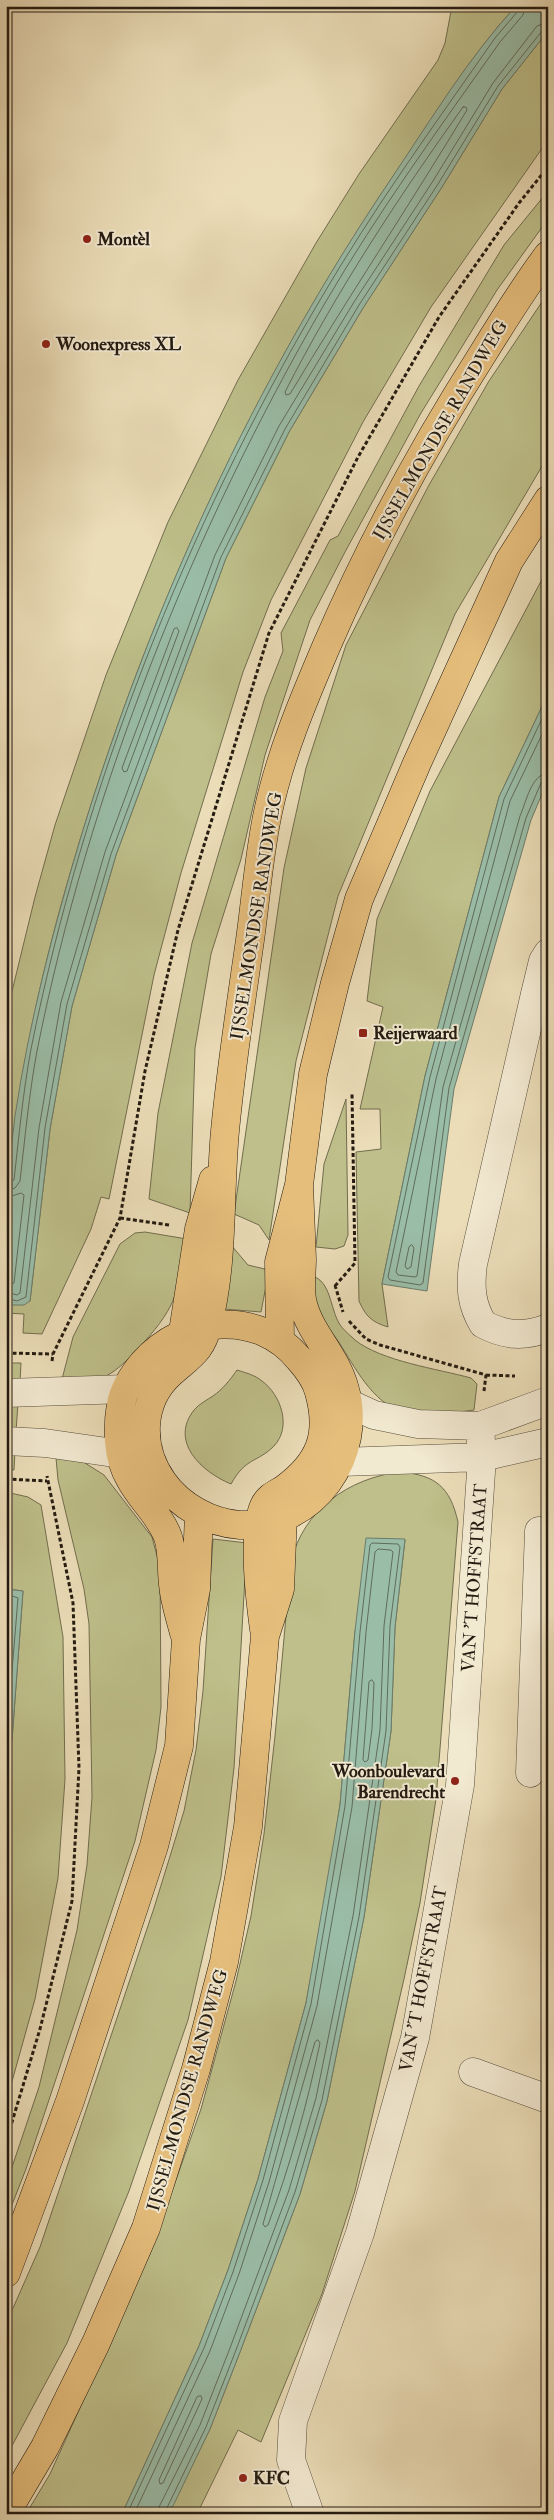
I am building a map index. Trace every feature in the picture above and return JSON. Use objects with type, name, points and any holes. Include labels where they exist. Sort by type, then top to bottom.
[{"type":"main road","name":"IJSSELMONDSE RANDWEG","points":[[149,1458],[145,1440],[145,1421],[150,1404],[157,1390],[170,1374],[197,1352],[195,1329],[222,1232],[224,1135],[268,812],[295,719],[341,611],[388,512],[455,396],[530,279],[548,256]]},
{"type":"main road","points":[[280,1341],[279,1262],[299,1185],[313,1074],[335,983],[359,900],[417,763],[509,561],[548,500]]},
{"type":"main road","points":[[121,1454],[149,1458],[172,1495],[199,1513],[223,1523],[271,1520],[311,1500],[333,1476],[341,1462],[348,1433],[348,1403],[344,1386],[331,1355],[311,1326],[301,1297],[299,1185]]},
{"type":"main road","name":"IJSSELMONDSE RANDWEG","points":[[6,2513],[45,2447],[83,2369],[146,2228],[196,2069],[224,1962],[248,1828],[265,1636],[280,1589],[271,1520],[264,1507],[270,1498],[309,1468],[322,1446],[324,1415],[319,1390],[306,1367],[280,1341],[260,1331],[239,1325],[195,1329]]},
{"type":"main road","points":[[186,1639],[173,1586],[168,1539],[163,1526],[130,1479],[121,1454],[120,1414],[126,1390],[133,1376],[152,1354],[168,1340],[195,1329]]},
{"type":"main road","points":[[319,1390],[348,1403]]},
{"type":"main road","points":[[6,2273],[70,2102],[154,1846],[179,1746],[186,1639],[196,1589],[199,1513]]},
{"type":"street","points":[[548,953],[542,961],[532,1003],[473,1264],[471,1283],[472,1299],[483,1324],[510,1335],[524,1335],[548,1328]]},
{"type":"street","points":[[6,1393],[126,1390]]},
{"type":"street","points":[[348,1403],[374,1415],[418,1424],[480,1426],[548,1401]]},
{"type":"street","name":"VAN 'T HOFFSTRAAT","points":[[310,2514],[291,2460],[293,2421],[360,2233],[415,2038],[460,1785],[482,1457],[480,1426]]},
{"type":"street","points":[[6,1442],[45,1444],[121,1454]]},
{"type":"street","points":[[341,1462],[482,1457],[548,1442]]},
{"type":"street","points":[[530,1773],[538,1531]]},
{"type":"street","points":[[473,2072],[548,2099]]},
{"type":"path","points":[[335,1286],[355,1263],[352,1093]]},
{"type":"path","points":[[6,1354],[54,1354],[120,1218]]},
{"type":"path","points":[[380,1345],[486,1375],[520,1376]]},
{"type":"path","points":[[480,1426],[486,1375]]},
{"type":"path","points":[[6,1479],[47,1481],[73,1603],[79,1768],[72,1901],[40,2029],[6,2142]]},
{"type":"shaded area","points":[[452,6],[516,6],[484,44],[440,106],[347,247],[299,327],[255,409],[214,492],[175,577],[140,664],[80,840],[53,934],[22,1076],[15,1124],[6,1221],[6,1016],[55,825],[106,675],[168,522],[238,380],[316,243],[359,174],[438,60],[445,43]]},
{"type":"shaded area","points":[[548,31],[548,140],[431,307],[363,422],[271,600],[243,672],[181,873],[154,975],[109,1199],[101,1197],[91,1229],[42,1334],[23,1333],[24,1314],[6,1313],[6,1301],[10,1305],[30,1301],[50,1129],[72,1006],[116,855],[226,558],[289,432],[363,308],[442,187],[502,89]]},
{"type":"shaded area","points":[[548,191],[548,219],[497,290],[421,413],[310,620],[265,755],[241,859],[211,954],[195,1048],[190,1213],[149,1199],[158,1113],[192,943],[265,697],[283,651],[281,633],[330,540],[338,536],[419,386],[504,245]]},
{"type":"shaded area","points":[[548,293],[548,456],[455,614],[338,896],[296,1061],[269,1240],[259,1225],[234,1214],[284,868],[306,768],[346,645],[429,485],[489,381]]},
{"type":"shaded area","points":[[548,568],[548,694],[499,797],[425,1076],[382,1284],[388,1327],[370,1318],[359,1301],[356,1152],[381,1149],[380,1109],[360,1109],[383,1007],[367,1001],[377,919],[430,791]]},
{"type":"shaded area","points":[[346,1099],[348,1235],[344,1246],[335,1249],[316,1247],[324,1164]]},
{"type":"shaded area","points":[[145,1232],[187,1239],[181,1274],[167,1312],[136,1351],[112,1373],[103,1377],[61,1383],[73,1337],[120,1244],[135,1233]]},
{"type":"shaded area","points":[[231,1245],[248,1265],[269,1270],[261,1312],[224,1309]]},
{"type":"shaded area","points":[[312,1276],[323,1283],[340,1325],[355,1340],[379,1354],[394,1359],[471,1378],[477,1384],[474,1410],[419,1414],[401,1411],[391,1407],[382,1400],[365,1383],[317,1312],[312,1299]]},
{"type":"shaded area","points":[[6,1363],[21,1363],[20,1381],[6,1380]]},
{"type":"shaded area","points":[[237,1370],[256,1377],[269,1387],[279,1403],[283,1421],[282,1430],[274,1446],[242,1469],[231,1484],[209,1472],[200,1464],[187,1444],[185,1433],[187,1422],[194,1410],[220,1390]]},
{"type":"shaded area","points":[[6,1403],[18,1404],[16,1431],[6,1430]]},
{"type":"shaded area","points":[[6,1451],[15,1452],[14,1470],[6,1470]]},
{"type":"shaded area","points":[[56,1458],[82,1461],[104,1475],[152,1537],[160,1567],[161,1707],[156,1750],[135,1841],[26,2169],[6,2220],[6,2185],[39,2087],[77,1930],[87,1865],[92,1797],[89,1624],[84,1589],[58,1480]]},
{"type":"shaded area","points":[[400,1472],[423,1476],[440,1485],[451,1500],[458,1522],[436,1799],[420,1903],[404,1979],[355,2191],[322,2294],[261,2442],[238,2430],[197,2514],[168,2514],[210,2429],[240,2352],[300,2194],[327,2101],[364,1917],[391,1731],[395,1627],[405,1540],[355,1631],[340,1805],[306,2003],[258,2179],[228,2270],[199,2346],[122,2514],[26,2514],[50,2474],[151,2251],[201,2109],[236,1981],[251,1916],[264,1834],[291,1562],[297,1543],[317,1512],[346,1489],[381,1475]]},
{"type":"shaded area","points":[[6,1492],[28,1497],[41,1505],[63,1637],[65,1779],[58,1878],[35,1999],[6,2103],[6,1776],[12,1740],[23,1591],[6,1589]]},
{"type":"shaded area","points":[[213,1539],[247,1543],[234,1768],[221,1877],[188,2020],[129,2191],[67,2343],[6,2457],[6,2324],[40,2247],[154,1908],[184,1811],[196,1750],[203,1691]]},
{"type":"water","points":[[516,6],[548,6],[548,31],[502,89],[442,187],[363,308],[289,432],[226,558],[116,855],[72,1006],[50,1129],[30,1301],[24,1305],[10,1305],[6,1301],[7,1232],[12,1139],[27,1046],[51,942],[80,840],[108,753],[139,667],[173,582],[211,498],[251,416],[295,335],[341,256],[435,112],[498,26]]},
{"type":"water","points":[[548,694],[548,780],[531,820],[454,1089],[427,1291],[382,1284],[425,1076],[499,797]]},
{"type":"water","points":[[366,1538],[405,1539],[395,1627],[391,1731],[364,1917],[327,2101],[300,2194],[210,2429],[174,2504],[168,2514],[122,2514],[199,2346],[228,2270],[258,2179],[306,2003],[340,1805],[355,1631]]},
{"type":"water","points":[[6,1589],[23,1591],[12,1740],[6,1776]]},
{"type":"place","name":"Montèl","points":[[87,239]]},
{"type":"place","name":"Woonexpress XL","points":[[46,344]]},
{"type":"place","name":"Reijerwaard","points":[[363,1033]]},
{"type":"place","name":"Woonboulevard Barendrecht","points":[[455,1781]]},
{"type":"place","name":"KFC","points":[[243,2478]]}]
